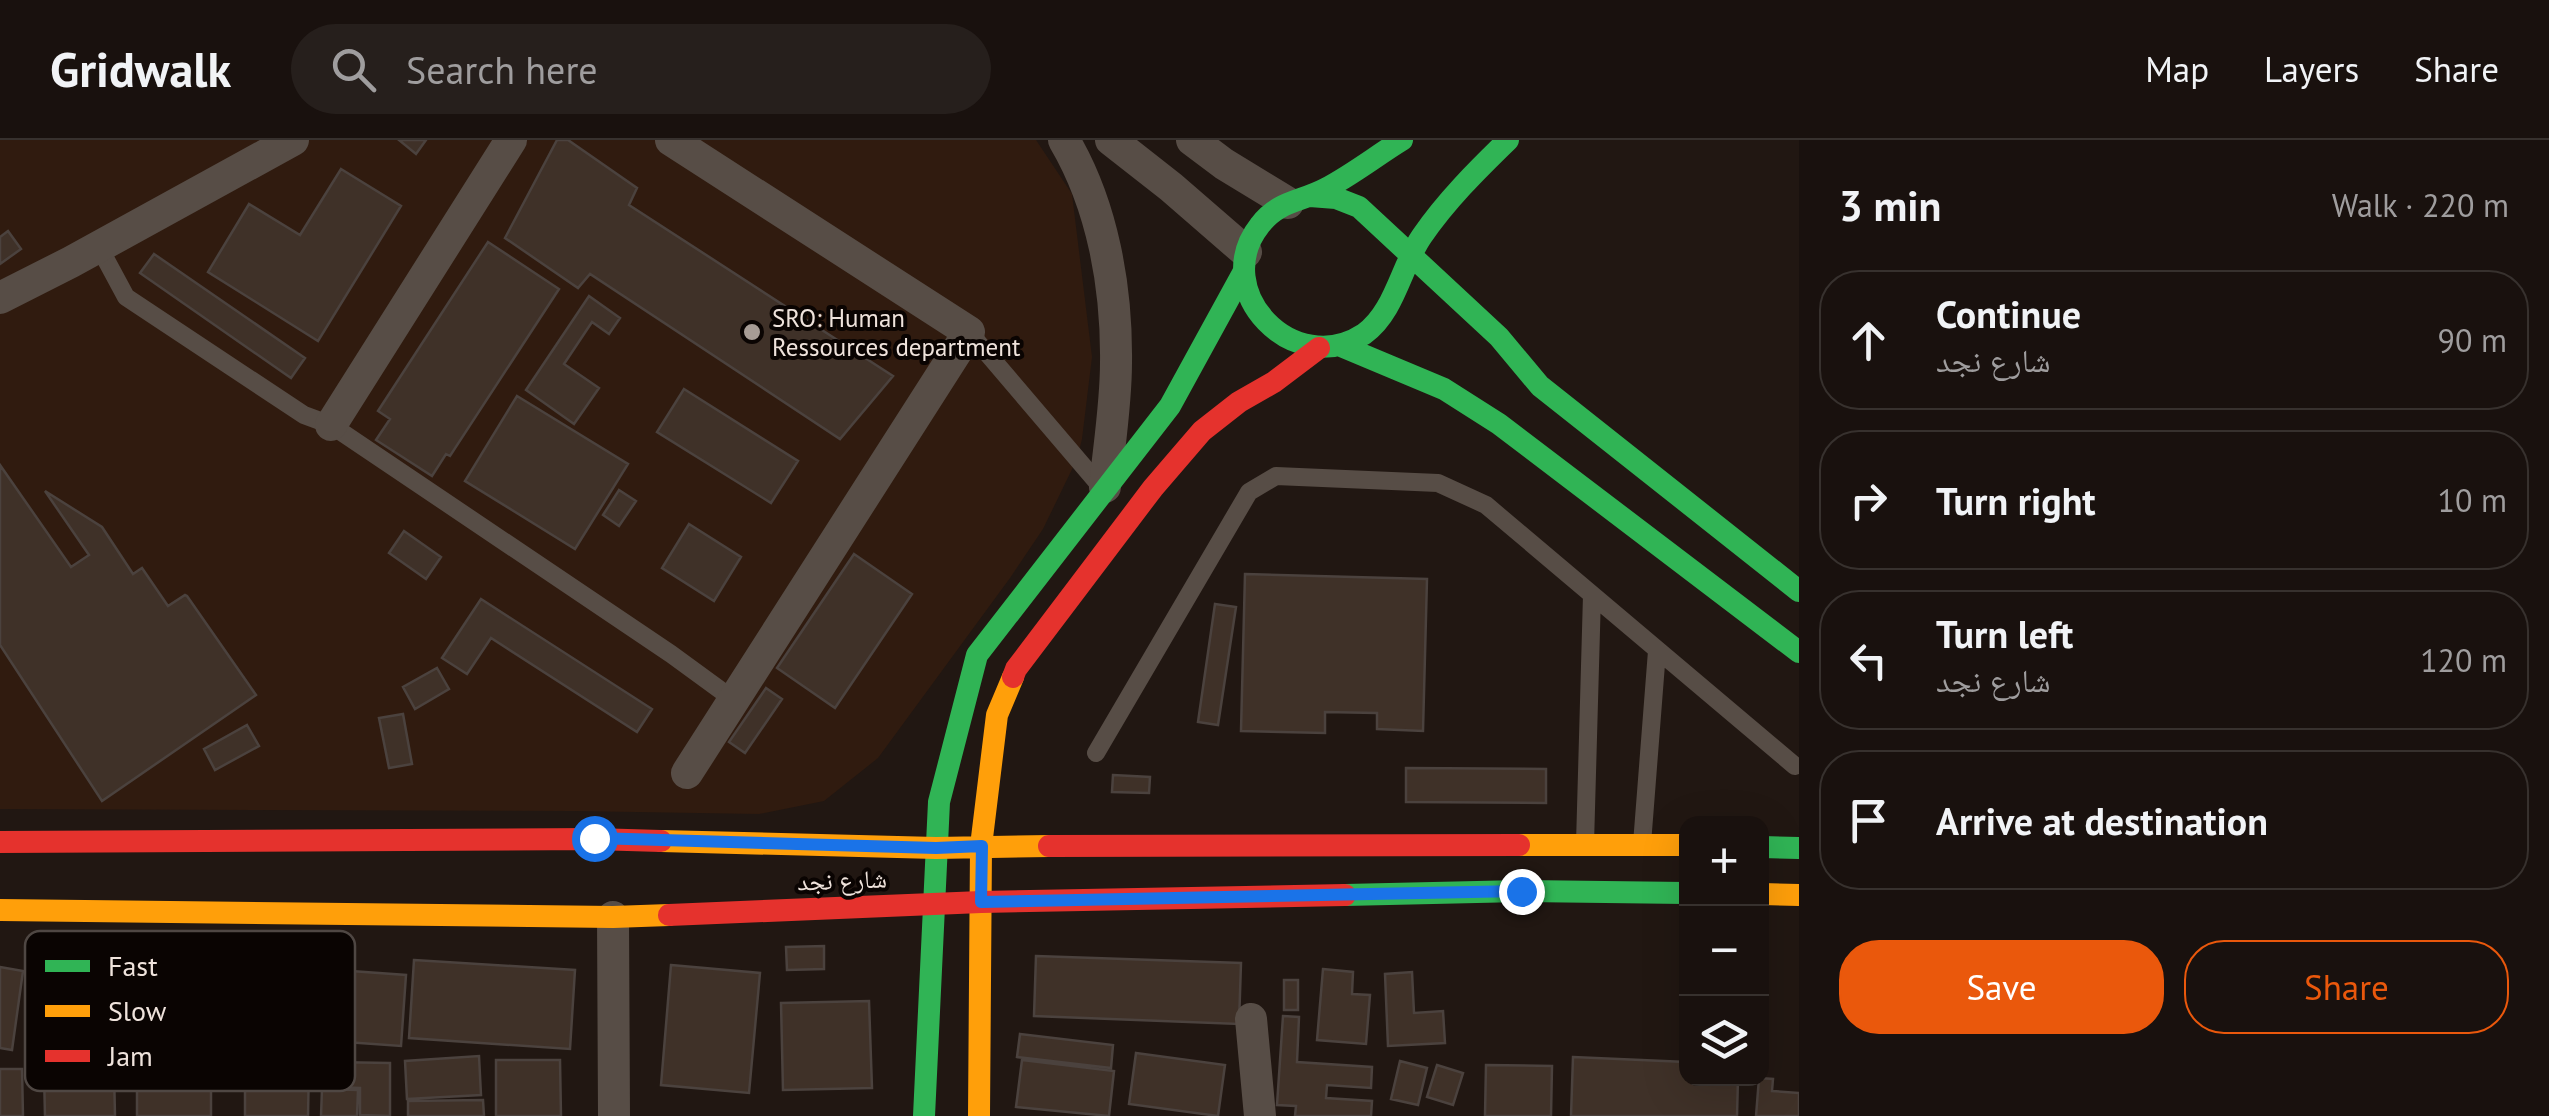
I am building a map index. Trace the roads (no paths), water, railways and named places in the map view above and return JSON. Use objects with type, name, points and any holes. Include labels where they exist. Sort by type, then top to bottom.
[{"type":"street","points":[[0,298],[293,140]]},
{"type":"street","points":[[332,424],[511,140]]},
{"type":"street","points":[[671,140],[969,332],[687,773]]},
{"type":"street","points":[[1064,140],[1092,204],[1106,253],[1113,301],[1116,365],[1105,491]]},
{"type":"street","points":[[1111,140],[1171,186],[1245,262],[1247,295],[1258,316],[1274,333],[1296,344],[1329,346],[1444,389],[1499,424],[1799,652]]},
{"type":"street","points":[[1192,140],[1224,164],[1299,200],[1336,198],[1359,207],[1499,337],[1540,386],[1799,591]]},
{"type":"street","points":[[924,1116],[939,802],[977,654],[1170,406],[1245,262],[1255,232],[1269,215],[1402,140]]},
{"type":"street","points":[[979,1116],[982,846],[997,716],[1016,669],[1153,488],[1202,431],[1239,402],[1329,346],[1362,335],[1380,318],[1422,237],[1470,178],[1508,140]]},
{"type":"street","points":[[1457,231],[1458,212],[1470,178]]},
{"type":"street","points":[[1378,224],[1391,246],[1396,271],[1392,296]]},
{"type":"street","points":[[1469,277],[1499,337]]},
{"type":"street","name":"شارع نجد","points":[[0,842],[594,838],[936,848],[1679,846]]},
{"type":"street","points":[[1769,847],[1799,848]]},
{"type":"street","name":"شارع نجد","points":[[0,910],[614,917],[981,902],[1521,891],[1679,893]]},
{"type":"street","points":[[1769,894],[1799,895]]},
{"type":"street","points":[[614,917],[614,1116]]},
{"type":"street","points":[[1251,1020],[1260,1116]]},
{"type":"lane","points":[[98,245],[126,297],[304,415],[332,424],[734,700]]},
{"type":"lane","points":[[969,332],[1105,491]]},
{"type":"lane","points":[[1096,753],[1249,492],[1276,476],[1438,482],[1486,506],[1796,766]]},
{"type":"lane","points":[[1585,844],[1592,595]]},
{"type":"lane","points":[[1642,844],[1657,651]]},
{"type":"place","name":"SRO: Human Ressources department","points":[[752,332]]}]
